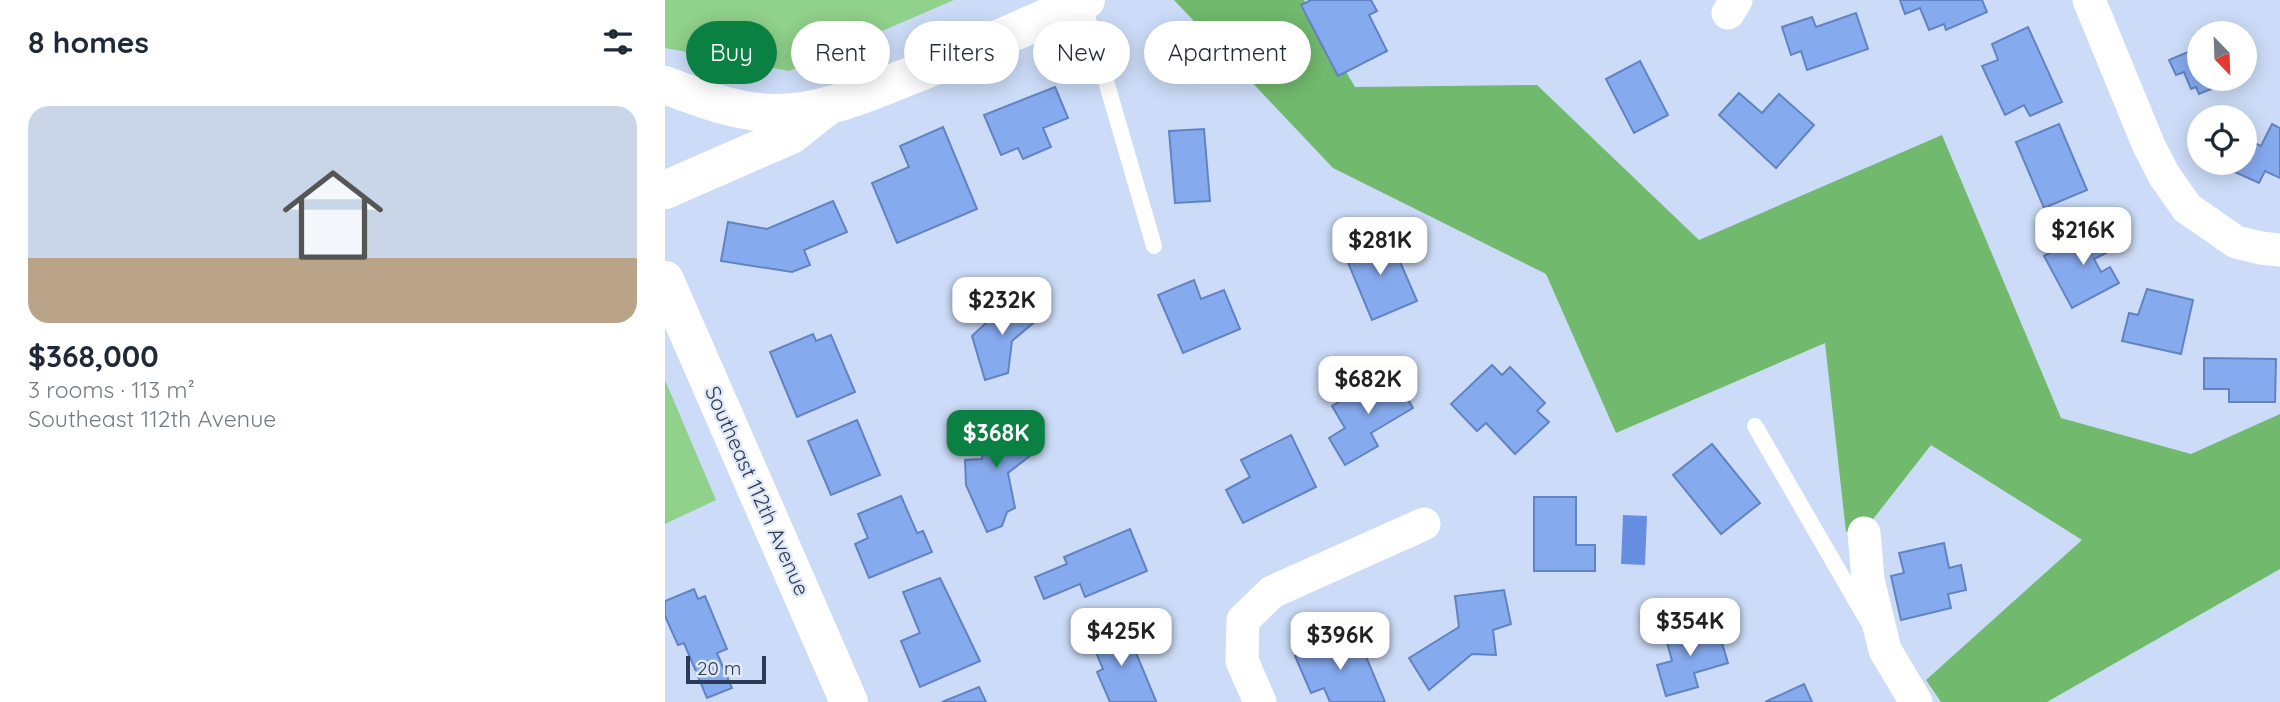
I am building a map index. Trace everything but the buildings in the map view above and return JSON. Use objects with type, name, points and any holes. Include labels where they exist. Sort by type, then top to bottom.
[{"type":"street","points":[[2089,0],[2149,146],[2164,176],[2187,208],[2236,242],[2280,250]]},
{"type":"street","points":[[665,85],[698,98],[750,111],[797,111],[879,88],[934,67],[1084,1]]},
{"type":"street","points":[[665,190],[791,135],[829,104]]},
{"type":"street","name":"Southeast 112th Avenue","points":[[665,280],[849,702]]},
{"type":"street","points":[[1261,702],[1242,661],[1243,620],[1272,592],[1424,524]]},
{"type":"street","points":[[1864,533],[1868,580],[1885,650],[1916,702]]},
{"type":"lane","points":[[1084,1],[1154,246]]},
{"type":"lane","points":[[1755,426],[1885,650]]},
{"type":"green space","points":[[665,0],[954,0],[890,28],[890,21],[791,21],[789,71],[777,69],[777,21],[686,21],[686,52],[665,48]]},
{"type":"green space","points":[[1174,0],[1304,0],[1355,87],[1537,85],[1699,240],[1942,135],[2061,418],[2191,454],[2280,414],[2280,569],[2047,702],[1941,702],[1926,680],[2082,540],[1931,445],[1870,523],[1846,532],[1825,343],[1616,433],[1546,274],[1333,168],[1254,84],[1311,84],[1311,21],[1194,21]]},
{"type":"green space","points":[[665,380],[716,500],[665,524]]},
{"type":"water","points":[[1623,515],[1647,516],[1645,565],[1621,564]]}]
